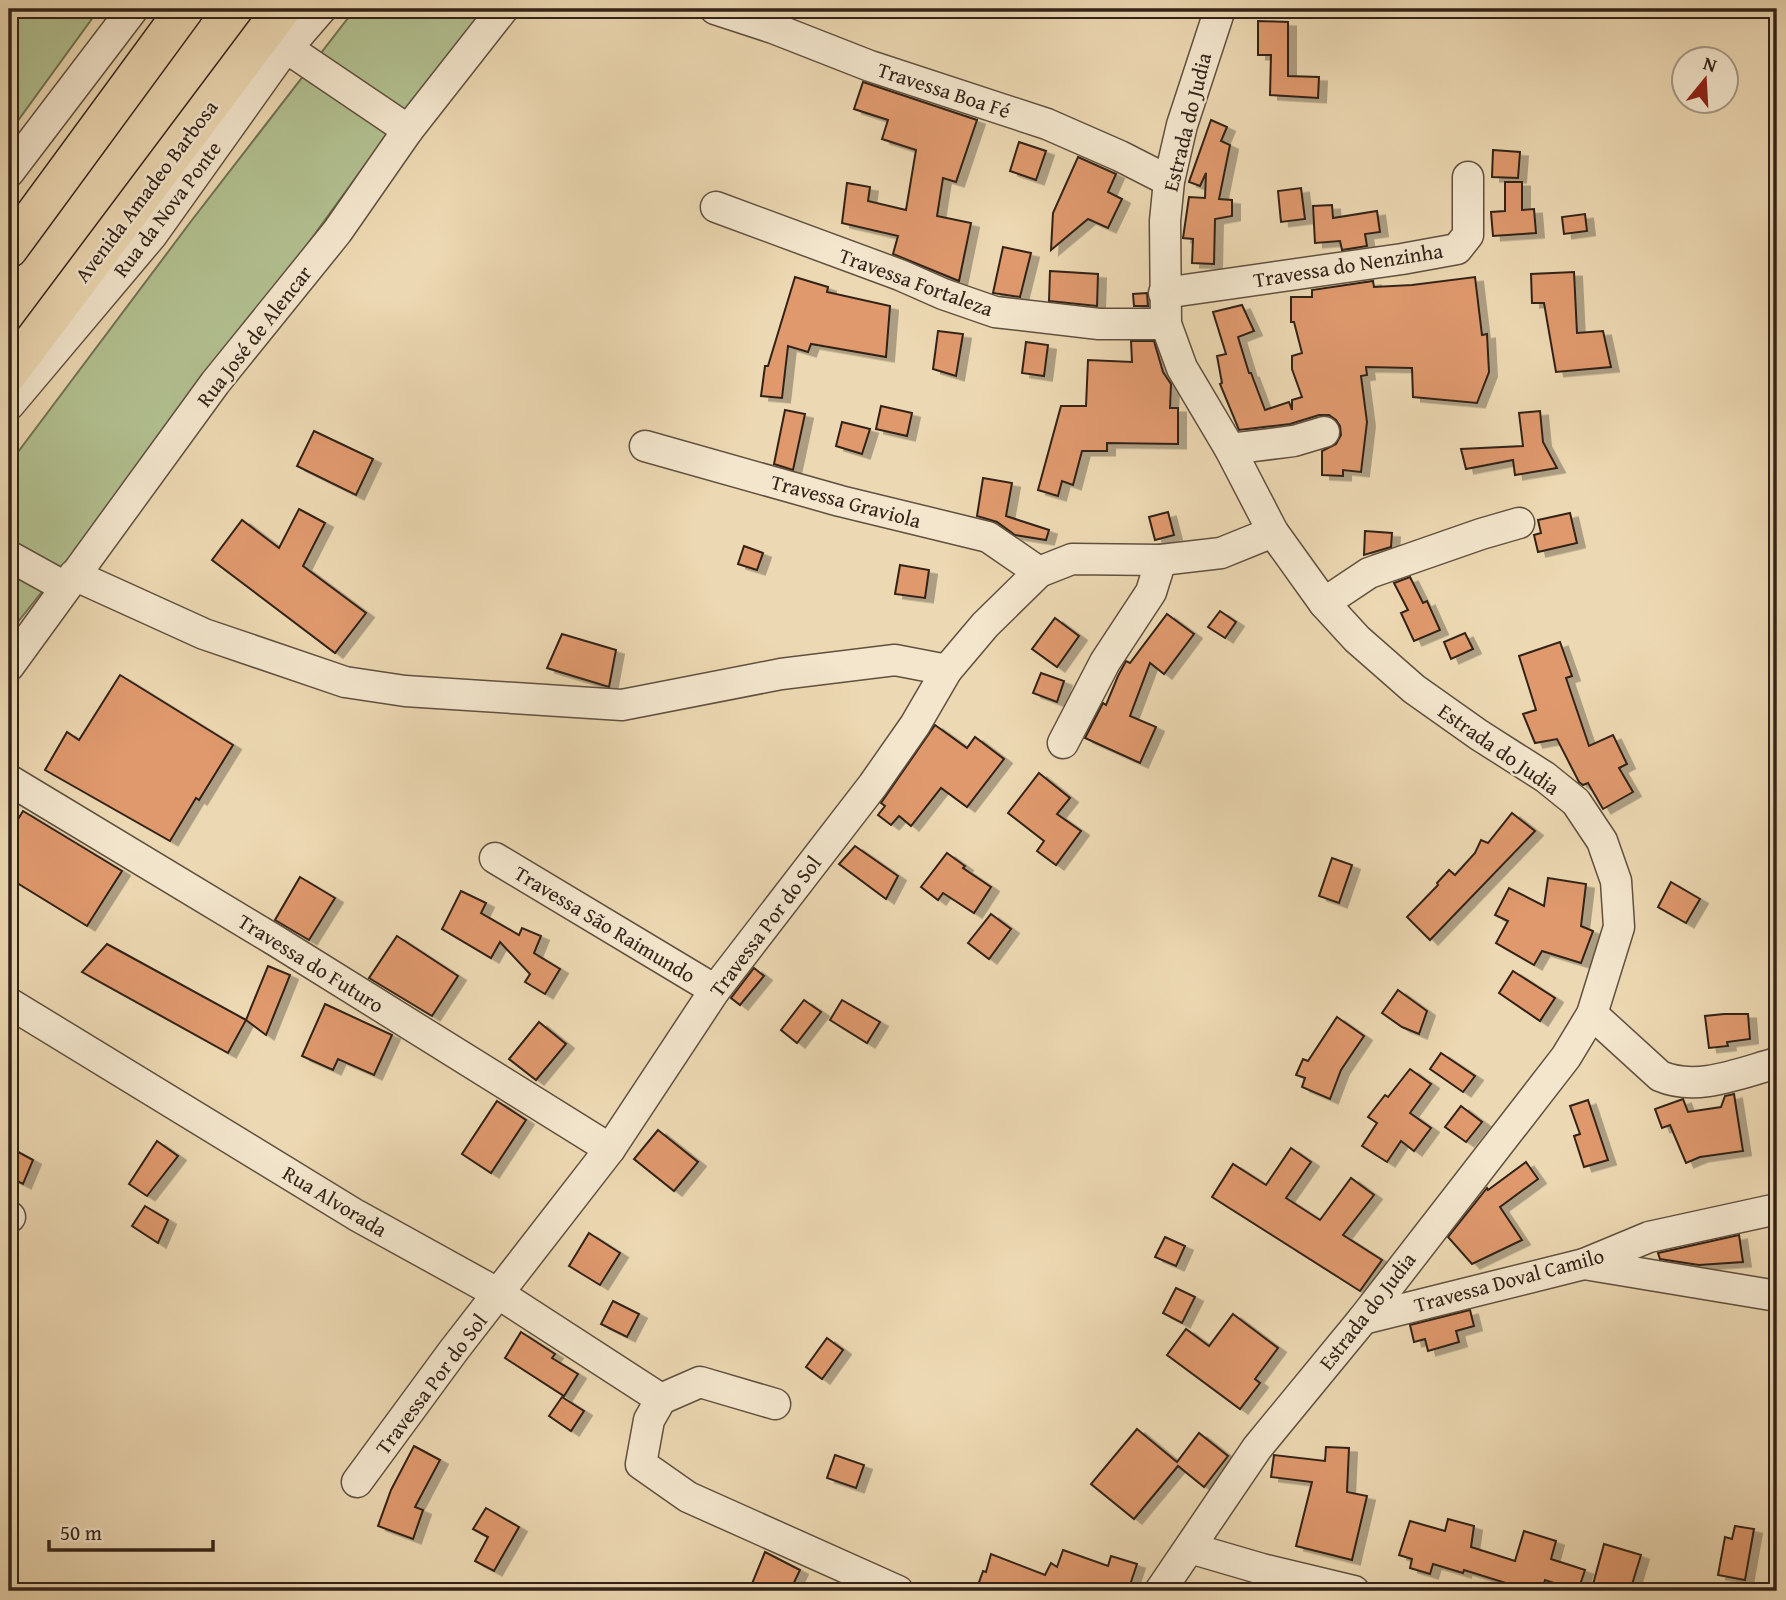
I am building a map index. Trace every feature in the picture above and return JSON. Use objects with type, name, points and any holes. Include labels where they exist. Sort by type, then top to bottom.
[{"type":"main road","points":[[9,249],[185,9]]},
{"type":"main road","name":"Avenida Amadeo Barbosa","points":[[9,373],[278,30]]},
{"type":"street","points":[[9,172],[133,9]]},
{"type":"street","name":"Rua da Nova Ponte","points":[[9,405],[152,235],[278,30],[321,9]]},
{"type":"street","name":"Rua José de Alencar","points":[[9,666],[215,383],[337,232],[408,130],[503,9]]},
{"type":"street","name":"Travessa Boa Fé","points":[[715,9],[773,28],[870,66],[1047,124],[1169,181]]},
{"type":"street","name":"Estrada do Judia","points":[[1169,1587],[1190,1548],[1257,1448],[1550,1081],[1592,1014],[1619,927],[1616,881],[1602,841],[1576,802],[1545,777],[1414,690],[1357,639],[1324,603],[1273,532],[1230,449],[1182,368],[1166,324],[1165,221],[1169,181],[1182,125],[1220,9]]},
{"type":"street","points":[[278,30],[408,130]]},
{"type":"street","name":"Travessa do Nenzinha","points":[[1164,293],[1457,249],[1468,235],[1468,177]]},
{"type":"street","name":"Travessa Fortaleza","points":[[716,206],[900,275],[943,295],[995,312],[1099,324],[1166,324]]},
{"type":"street","points":[[1230,449],[1294,441],[1324,432]]},
{"type":"street","name":"Travessa Graviola","points":[[645,446],[840,501],[988,537],[1039,572]]},
{"type":"street","points":[[1324,603],[1368,573],[1520,523]]},
{"type":"street","name":"Travessa Por do Sol","points":[[357,1482],[454,1350],[610,1149],[715,990],[873,785],[915,725],[947,670],[985,625],[1039,572],[1072,559],[1161,560],[1221,553],[1273,532]]},
{"type":"street","points":[[9,556],[204,634],[345,682],[405,691],[622,705],[781,674],[895,660],[947,670]]},
{"type":"street","points":[[1063,743],[1105,662],[1151,593],[1161,560]]},
{"type":"street","name":"Travessa do Futuro","points":[[9,780],[276,941],[610,1149]]},
{"type":"street","name":"Travessa São Raimundo","points":[[495,858],[715,990]]},
{"type":"street","name":"Rua Alvorada","points":[[9,1003],[356,1216],[499,1294],[661,1399]]},
{"type":"street","points":[[1592,1014],[1660,1076],[1673,1082],[1686,1084],[1707,1081],[1777,1063]]},
{"type":"street","name":"Travessa Doval Camilo","points":[[1363,1318],[1584,1265],[1649,1237],[1777,1209]]},
{"type":"street","points":[[1584,1265],[1777,1296]]},
{"type":"street","points":[[775,1404],[700,1382],[661,1399],[649,1420],[641,1464],[688,1497],[898,1591]]},
{"type":"street","points":[[1190,1548],[1354,1591]]},
{"type":"green space","points":[[9,9],[99,9],[9,133]]},
{"type":"green space","points":[[355,9],[485,9],[373,154],[181,418],[9,633],[9,464]]},
{"type":"building","points":[[1258,21],[1288,22],[1288,76],[1319,77],[1318,98],[1270,95],[1271,55],[1258,55]]},
{"type":"building","points":[[863,82],[977,120],[956,182],[943,178],[937,216],[971,223],[959,281],[893,254],[898,236],[842,223],[847,183],[870,187],[868,201],[906,210],[916,150],[882,139],[888,120],[854,109]]},
{"type":"building","points":[[1211,120],[1227,127],[1221,141],[1230,145],[1219,199],[1232,200],[1232,216],[1215,219],[1214,264],[1192,263],[1193,239],[1183,238],[1189,197],[1205,198],[1206,173],[1200,186],[1189,182]]},
{"type":"building","points":[[1019,142],[1046,151],[1036,180],[1010,171]]},
{"type":"building","points":[[1493,150],[1520,152],[1518,178],[1492,177]]},
{"type":"building","points":[[1078,157],[1116,174],[1108,192],[1122,199],[1108,228],[1088,219],[1051,250],[1053,213]]},
{"type":"building","points":[[1505,182],[1522,182],[1522,210],[1534,209],[1536,233],[1493,236],[1491,212],[1505,211]]},
{"type":"building","points":[[1301,188],[1305,219],[1281,222],[1278,191]]},
{"type":"building","points":[[1332,205],[1333,218],[1377,211],[1380,232],[1365,234],[1367,246],[1342,250],[1340,241],[1315,243],[1313,206]]},
{"type":"building","points":[[1585,214],[1587,231],[1564,234],[1562,217]]},
{"type":"building","points":[[1003,247],[1031,253],[1020,297],[993,293]]},
{"type":"building","points":[[1050,271],[1098,274],[1097,306],[1049,301]]},
{"type":"building","points":[[1574,272],[1577,333],[1603,331],[1611,367],[1556,372],[1544,303],[1532,303],[1531,274]]},
{"type":"building","points":[[795,277],[828,287],[827,292],[890,306],[886,357],[811,344],[808,352],[788,346],[782,398],[761,396],[765,366],[768,366]]},
{"type":"building","points":[[1475,277],[1482,335],[1487,334],[1489,372],[1477,403],[1413,397],[1412,368],[1366,367],[1367,375],[1361,376],[1367,422],[1361,472],[1343,470],[1343,476],[1322,475],[1322,451],[1336,444],[1341,435],[1340,426],[1329,415],[1319,415],[1290,424],[1239,430],[1220,384],[1217,356],[1226,354],[1213,312],[1242,305],[1254,331],[1238,337],[1249,373],[1265,410],[1289,402],[1292,410],[1292,400],[1302,397],[1292,369],[1292,356],[1302,353],[1294,322],[1291,322],[1291,297],[1312,297],[1312,290],[1373,281],[1374,287]]},
{"type":"building","points":[[1147,293],[1148,306],[1134,306],[1133,294]]},
{"type":"building","points":[[938,331],[963,334],[956,376],[933,369]]},
{"type":"building","points":[[1131,341],[1154,341],[1163,372],[1171,384],[1170,408],[1178,408],[1178,444],[1107,443],[1107,451],[1082,451],[1073,485],[1062,481],[1058,496],[1038,490],[1061,406],[1086,406],[1088,360],[1132,362]]},
{"type":"building","points":[[1026,342],[1048,345],[1044,376],[1022,373]]},
{"type":"building","points":[[881,406],[912,413],[907,436],[876,429]]},
{"type":"building","points":[[785,410],[805,414],[793,470],[774,464]]},
{"type":"building","points":[[1540,411],[1543,442],[1557,468],[1515,475],[1513,460],[1466,469],[1461,449],[1523,446],[1519,413]]},
{"type":"building","points":[[842,422],[870,429],[862,454],[836,446]]},
{"type":"building","points":[[314,431],[373,459],[356,495],[297,466]]},
{"type":"building","points":[[983,478],[1012,483],[1006,516],[1049,530],[1046,540],[1015,535],[997,522],[977,516]]},
{"type":"building","points":[[299,509],[325,523],[303,566],[366,613],[335,653],[212,560],[242,520],[279,548]]},
{"type":"building","points":[[1168,512],[1174,535],[1155,540],[1149,517]]},
{"type":"building","points":[[1570,513],[1577,543],[1538,552],[1534,535],[1541,533],[1538,520]]},
{"type":"building","points":[[1365,531],[1392,533],[1391,547],[1364,555]]},
{"type":"building","points":[[744,546],[763,553],[757,570],[738,564]]},
{"type":"building","points":[[900,565],[929,570],[925,598],[895,594]]},
{"type":"building","points":[[1410,577],[1423,603],[1427,601],[1440,630],[1414,641],[1401,613],[1408,610],[1394,583]]},
{"type":"building","points":[[1220,611],[1236,622],[1225,638],[1208,627]]},
{"type":"building","points":[[1167,614],[1194,634],[1164,674],[1150,663],[1130,716],[1156,727],[1140,763],[1085,738],[1103,703],[1106,705],[1126,661],[1130,663]]},
{"type":"building","points":[[1055,618],[1079,636],[1057,667],[1032,649]]},
{"type":"building","points":[[1465,633],[1473,649],[1451,659],[1444,642]]},
{"type":"building","points":[[562,634],[616,650],[609,687],[547,668]]},
{"type":"building","points":[[1560,642],[1572,676],[1566,678],[1589,746],[1613,735],[1627,764],[1619,768],[1633,792],[1603,809],[1588,783],[1583,785],[1579,782],[1557,739],[1535,743],[1523,714],[1536,710],[1519,656]]},
{"type":"building","points":[[1041,673],[1064,681],[1057,702],[1033,693]]},
{"type":"building","points":[[120,675],[233,745],[170,841],[45,770],[67,732],[79,740]]},
{"type":"building","points":[[935,725],[967,748],[975,737],[1004,759],[967,807],[941,788],[911,826],[899,816],[891,825],[878,815],[885,806],[881,803]]},
{"type":"building","points":[[1039,773],[1070,798],[1057,814],[1081,831],[1056,865],[1037,851],[1044,841],[1008,813]]},
{"type":"building","points":[[23,811],[122,871],[87,926],[9,878],[9,834]]},
{"type":"building","points":[[1512,813],[1535,831],[1430,940],[1407,917],[1449,870],[1455,875],[1475,853],[1481,840],[1488,843]]},
{"type":"building","points":[[855,846],[898,876],[886,899],[839,864]]},
{"type":"building","points":[[947,853],[991,887],[974,913],[943,893],[938,900],[921,887]]},
{"type":"building","points":[[1332,858],[1352,865],[1339,903],[1319,896]]},
{"type":"building","points":[[300,877],[335,898],[309,940],[275,920]]},
{"type":"building","points":[[1548,878],[1586,884],[1581,926],[1593,931],[1581,963],[1542,951],[1534,965],[1496,943],[1508,921],[1495,915],[1509,888],[1544,906]]},
{"type":"building","points":[[1671,882],[1700,899],[1686,923],[1658,907]]},
{"type":"building","points":[[461,891],[486,903],[481,913],[519,935],[522,928],[541,936],[534,953],[560,969],[545,994],[525,982],[530,974],[500,942],[491,958],[442,929]]},
{"type":"building","points":[[991,914],[1011,929],[989,959],[968,943]]},
{"type":"building","points":[[397,936],[458,976],[432,1016],[369,978]]},
{"type":"building","points":[[107,944],[246,1020],[228,1053],[82,972]]},
{"type":"building","points":[[268,966],[290,975],[266,1035],[246,1020]]},
{"type":"building","points":[[754,968],[764,976],[740,1005],[731,998]]},
{"type":"building","points":[[1513,971],[1555,998],[1540,1021],[1499,993]]},
{"type":"building","points":[[1398,990],[1427,1011],[1419,1034],[1402,1027],[1382,1013]]},
{"type":"building","points":[[804,1000],[821,1012],[797,1043],[781,1030]]},
{"type":"building","points":[[842,1000],[880,1022],[867,1043],[830,1020]]},
{"type":"building","points":[[325,1004],[392,1035],[374,1075],[338,1059],[333,1070],[302,1056]]},
{"type":"building","points":[[1748,1014],[1750,1039],[1727,1042],[1728,1046],[1709,1048],[1705,1016]]},
{"type":"building","points":[[1337,1017],[1364,1036],[1341,1070],[1330,1099],[1302,1087],[1305,1078],[1296,1075],[1303,1059],[1308,1061]]},
{"type":"building","points":[[539,1022],[566,1044],[536,1080],[509,1059]]},
{"type":"building","points":[[1441,1053],[1475,1076],[1463,1092],[1430,1069]]},
{"type":"building","points":[[1410,1069],[1431,1084],[1410,1113],[1431,1128],[1414,1151],[1401,1141],[1387,1162],[1362,1146],[1377,1123],[1368,1117]]},
{"type":"building","points":[[1734,1094],[1743,1151],[1700,1157],[1686,1163],[1670,1125],[1662,1128],[1655,1109],[1683,1099],[1688,1112],[1721,1107],[1725,1096]]},
{"type":"building","points":[[1588,1100],[1608,1160],[1584,1167],[1574,1136],[1580,1134],[1570,1106]]},
{"type":"building","points":[[497,1101],[526,1120],[491,1173],[462,1154]]},
{"type":"building","points":[[1461,1106],[1482,1122],[1466,1142],[1445,1127]]},
{"type":"building","points":[[658,1130],[698,1162],[674,1191],[634,1159]]},
{"type":"building","points":[[157,1141],[178,1156],[147,1196],[129,1184]]},
{"type":"building","points":[[9,1147],[33,1160],[23,1184],[9,1177]]},
{"type":"building","points":[[1291,1148],[1311,1162],[1286,1198],[1320,1220],[1351,1178],[1374,1195],[1343,1235],[1382,1260],[1360,1291],[1212,1197],[1233,1164],[1266,1185]]},
{"type":"building","points":[[1526,1162],[1538,1179],[1500,1207],[1522,1240],[1472,1264],[1448,1237],[1487,1188],[1488,1190]]},
{"type":"building","points":[[145,1206],[168,1220],[158,1243],[132,1226]]},
{"type":"building","points":[[589,1233],[620,1253],[600,1285],[569,1266]]},
{"type":"building","points":[[1739,1235],[1743,1262],[1699,1265],[1660,1259],[1658,1253]]},
{"type":"building","points":[[1165,1237],[1185,1246],[1176,1266],[1155,1257]]},
{"type":"building","points":[[1176,1288],[1195,1297],[1182,1323],[1163,1313]]},
{"type":"building","points":[[613,1301],[639,1314],[627,1337],[601,1324]]},
{"type":"building","points":[[1470,1310],[1474,1326],[1456,1331],[1459,1342],[1428,1351],[1425,1339],[1414,1342],[1410,1325]]},
{"type":"building","points":[[1233,1314],[1278,1348],[1255,1379],[1260,1383],[1240,1409],[1167,1355],[1186,1329],[1209,1346]]},
{"type":"building","points":[[521,1332],[555,1354],[552,1358],[578,1374],[564,1396],[505,1358]]},
{"type":"building","points":[[827,1338],[843,1350],[822,1379],[806,1367]]},
{"type":"building","points":[[562,1397],[584,1411],[571,1431],[549,1416]]},
{"type":"building","points":[[1137,1429],[1177,1462],[1199,1433],[1228,1456],[1204,1487],[1178,1466],[1134,1519],[1091,1484]]},
{"type":"building","points":[[414,1446],[440,1460],[415,1507],[423,1510],[413,1539],[378,1526],[391,1490]]},
{"type":"building","points":[[1326,1447],[1349,1448],[1347,1492],[1367,1496],[1352,1560],[1296,1546],[1312,1482],[1271,1477],[1274,1455],[1325,1461]]},
{"type":"building","points":[[835,1455],[864,1465],[856,1488],[827,1478]]},
{"type":"building","points":[[486,1508],[519,1527],[494,1571],[475,1561],[488,1537],[473,1529]]},
{"type":"building","points":[[1448,1519],[1474,1526],[1471,1547],[1515,1561],[1524,1531],[1556,1541],[1551,1559],[1585,1570],[1578,1591],[1545,1580],[1542,1591],[1526,1586],[1525,1589],[1464,1570],[1463,1573],[1433,1564],[1430,1574],[1410,1568],[1412,1559],[1399,1555],[1410,1521],[1445,1531]]},
{"type":"building","points":[[1735,1526],[1754,1529],[1745,1580],[1718,1575],[1725,1537],[1732,1539]]},
{"type":"building","points":[[1604,1544],[1641,1555],[1630,1591],[1592,1588]]},
{"type":"building","points":[[1063,1550],[1108,1566],[1111,1556],[1137,1564],[1128,1591],[981,1591],[977,1588],[983,1571],[986,1572],[991,1554],[1045,1575],[1051,1563],[1057,1567]]},
{"type":"building","points":[[765,1552],[800,1570],[790,1591],[749,1591]]}]
